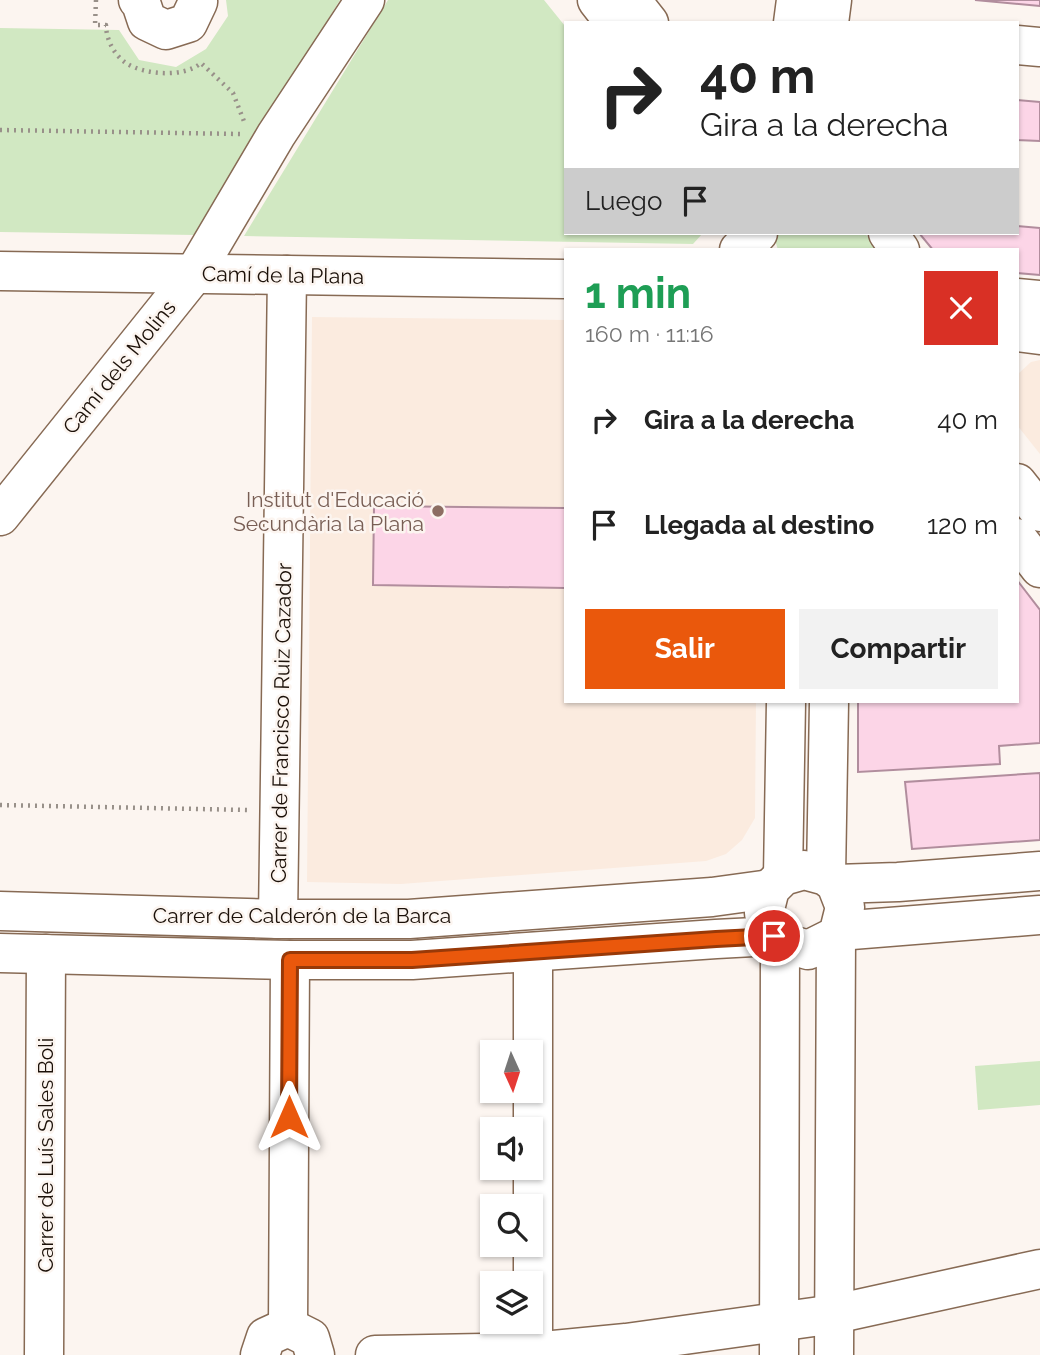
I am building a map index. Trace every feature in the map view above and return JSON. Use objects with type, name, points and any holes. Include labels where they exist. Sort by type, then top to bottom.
[{"type":"street","points":[[139,0],[146,21],[166,30],[188,23],[197,0]]},
{"type":"street","name":"Camí dels Molins","points":[[0,516],[194,274],[276,135],[365,0]]},
{"type":"street","points":[[597,0],[613,21]]},
{"type":"street","points":[[631,0],[647,21]]},
{"type":"street","points":[[793,21],[796,0]]},
{"type":"street","points":[[830,21],[832,0]]},
{"type":"street","points":[[1019,45],[1040,47]]},
{"type":"street","points":[[741,248],[756,235]]},
{"type":"street","name":"Camí de la Plana","points":[[0,271],[564,279]]},
{"type":"street","name":"Carrer de Francisco Ruiz Cazador","points":[[278,919],[287,275]]},
{"type":"street","points":[[1019,298],[1040,300]]},
{"type":"street","points":[[1019,332],[1040,335]]},
{"type":"street","points":[[1019,486],[1040,512]]},
{"type":"street","points":[[1019,541],[1040,568]]},
{"type":"street","points":[[779,1339],[780,949],[764,913],[776,882],[786,703]]},
{"type":"street","points":[[829,703],[831,880],[845,907],[837,933],[834,1355]]},
{"type":"street","points":[[776,882],[804,870],[831,880],[898,882],[1040,871]]},
{"type":"street","name":"Carrer de Calderón de la Barca","points":[[0,911],[278,919],[409,919],[712,897],[776,882]]},
{"type":"street","points":[[776,938],[808,950],[837,933],[1040,915]]},
{"type":"street","name":"Carrer de Calderón de la Barca","points":[[0,953],[412,960],[776,938]]},
{"type":"street","points":[[533,952],[533,1353]]},
{"type":"street","name":"Carrer de Luís Sales Boli","points":[[44,1355],[46,954]]},
{"type":"street","points":[[288,1327],[290,960]]},
{"type":"street","points":[[375,1355],[533,1353],[626,1343],[779,1339],[835,1314],[1040,1269]]},
{"type":"street","points":[[260,1355],[267,1337],[288,1327]]},
{"type":"street","points":[[288,1327],[310,1338],[315,1355]]},
{"type":"path","points":[[0,130],[249,135],[233,93],[201,63],[195,68],[170,74],[145,71],[125,63],[110,44],[106,25],[95,25],[96,0]]},
{"type":"path","points":[[0,805],[279,811]]},
{"type":"shaded area","name":"Institut d'Educació Secundària la Plana","points":[[312,317],[564,320],[564,703],[756,703],[755,818],[742,840],[726,854],[706,861],[401,884],[307,882]]},
{"type":"shaded area","points":[[1040,360],[1040,454],[1019,428],[1019,373],[1031,362]]},
{"type":"green space","points":[[226,0],[340,0],[195,235],[0,232],[0,28],[119,30],[139,60],[176,67],[206,49],[228,16]]},
{"type":"green space","points":[[388,0],[544,0],[564,25],[564,235],[701,235],[693,244],[244,236]]},
{"type":"green space","points":[[776,235],[866,235],[880,248],[777,248]]},
{"type":"green space","points":[[1040,1061],[1040,1105],[978,1110],[975,1066]]},
{"type":"building","points":[[975,0],[1040,0],[1040,6]]},
{"type":"building","points":[[1019,100],[1040,102],[1040,141],[1019,140]]},
{"type":"building","points":[[1019,226],[1040,228],[1040,275],[1019,273],[1019,248],[931,248],[921,235],[1019,235]]},
{"type":"building","points":[[374,506],[564,508],[564,588],[373,585]]},
{"type":"building","points":[[1019,583],[1040,610],[1040,743],[999,746],[1000,764],[858,772],[858,703],[1019,703]]},
{"type":"building","points":[[1040,773],[1040,840],[912,849],[905,782]]},
{"type":"place","name":"Institut d'Educació Secundària la Plana","points":[[438,511]]},
{"type":"route","points":[[289,1117],[290,960],[412,960],[774,936]]}]
